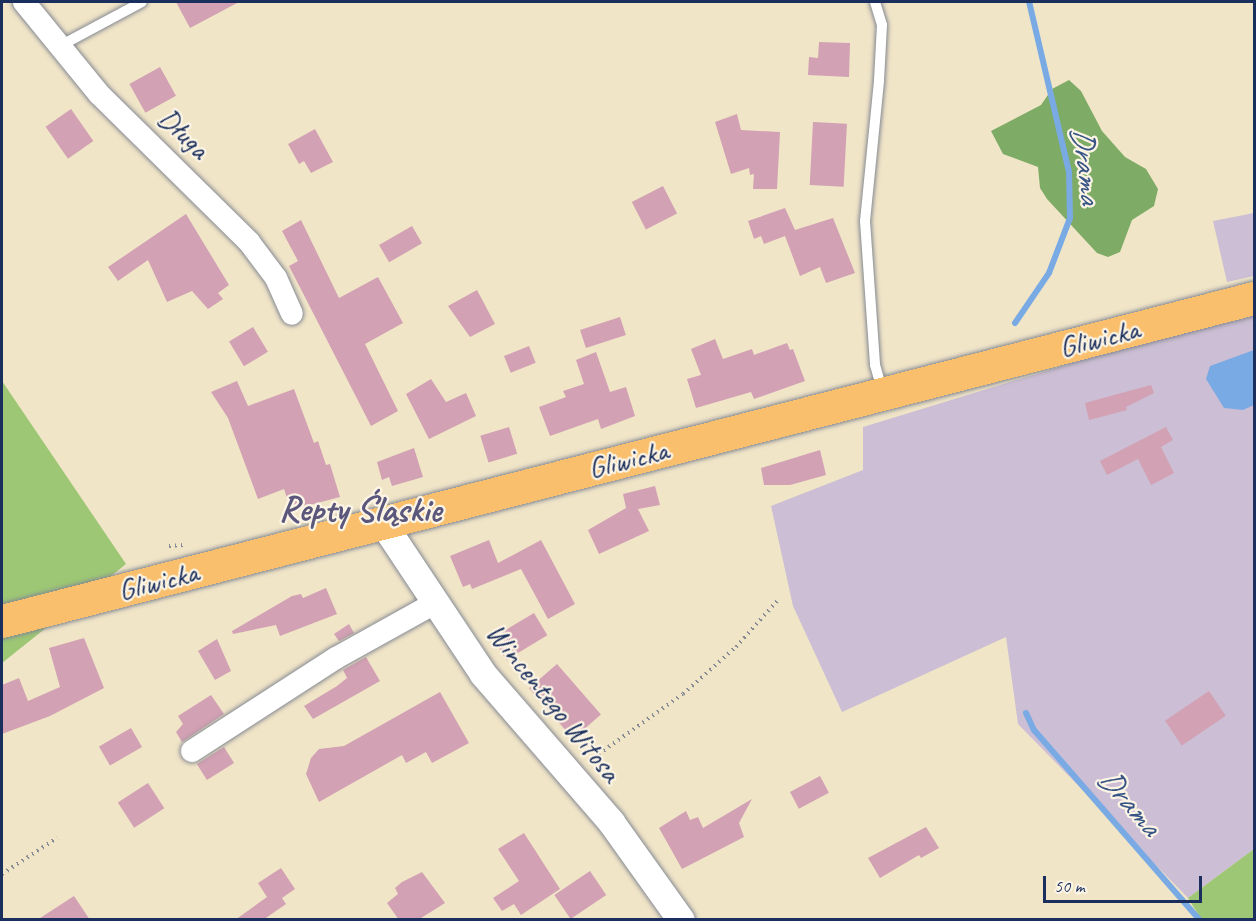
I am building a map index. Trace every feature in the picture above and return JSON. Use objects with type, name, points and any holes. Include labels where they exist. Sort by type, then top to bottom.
[{"type":"main road","name":"Gliwicka","points":[[2,621],[1254,298]]},
{"type":"street","name":"Długa","points":[[24,2],[58,47],[99,94],[249,242],[276,278],[292,314]]},
{"type":"street","name":"Wincentego Witosa","points":[[381,522],[483,674],[643,863],[681,920]]},
{"type":"street","points":[[192,751],[336,658],[435,603]]},
{"type":"lane","points":[[58,47],[142,2]]},
{"type":"lane","points":[[875,2],[882,25],[879,81],[865,221],[875,365],[883,393]]},
{"type":"path","points":[[570,775],[683,694],[736,646],[777,601]]},
{"type":"path","points":[[2,874],[57,838]]},
{"type":"shaded area","points":[[1254,213],[1254,276],[1227,282],[1213,221]]},
{"type":"shaded area","points":[[1254,312],[1254,849],[1188,898],[1018,724],[1006,637],[842,712],[793,606],[771,506],[863,470],[863,427],[1092,357]]},
{"type":"green space","points":[[1069,80],[1081,91],[1102,131],[1125,157],[1146,169],[1158,189],[1154,206],[1132,220],[1120,252],[1108,257],[1097,253],[1047,199],[1040,188],[1038,167],[1003,154],[991,131],[1041,105],[1052,89]]},
{"type":"green space","points":[[2,381],[126,564],[2,663]]},
{"type":"green space","points":[[1254,849],[1254,919],[1201,919],[1188,898]]},
{"type":"water","points":[[1254,350],[1254,405],[1243,410],[1224,408],[1206,379],[1210,366]]},
{"type":"building","points":[[176,2],[239,2],[190,28]]},
{"type":"building","points":[[819,42],[850,43],[849,77],[808,75],[809,57],[818,58]]},
{"type":"building","points":[[160,67],[176,96],[145,113],[129,84]]},
{"type":"building","points":[[71,109],[93,141],[68,159],[46,127]]},
{"type":"building","points":[[737,114],[741,130],[780,132],[777,189],[753,189],[754,174],[750,175],[749,168],[731,174],[715,122]]},
{"type":"building","points":[[813,122],[847,124],[844,187],[810,185]]},
{"type":"building","points":[[315,129],[333,162],[311,173],[304,161],[299,164],[288,144]]},
{"type":"building","points":[[663,186],[677,214],[646,230],[632,202]]},
{"type":"building","points":[[785,208],[795,230],[833,218],[855,273],[826,283],[820,267],[800,276],[785,236],[764,244],[761,236],[754,239],[748,221]]},
{"type":"building","points":[[186,214],[229,285],[218,293],[223,299],[208,309],[192,291],[167,302],[148,260],[118,281],[108,267]]},
{"type":"building","points":[[301,220],[339,298],[378,277],[403,323],[365,344],[398,411],[371,426],[289,266],[298,261],[282,231]]},
{"type":"building","points":[[412,226],[422,243],[389,262],[379,245]]},
{"type":"building","points":[[477,290],[495,324],[470,337],[448,306]]},
{"type":"building","points":[[620,317],[626,335],[586,348],[580,330]]},
{"type":"building","points":[[253,327],[268,352],[244,366],[229,341]]},
{"type":"building","points":[[715,339],[723,359],[752,349],[754,355],[787,343],[790,350],[793,349],[805,381],[754,399],[751,392],[696,408],[687,379],[701,375],[691,349]]},
{"type":"building","points":[[529,346],[536,363],[511,373],[504,356]]},
{"type":"building","points":[[596,352],[610,392],[626,387],[635,416],[601,429],[598,419],[550,436],[539,407],[566,397],[563,391],[584,384],[576,360]]},
{"type":"building","points":[[431,379],[446,402],[466,393],[476,416],[429,439],[406,394]]},
{"type":"building","points":[[237,381],[248,406],[294,389],[314,443],[318,441],[326,465],[330,464],[340,497],[291,510],[284,489],[258,499],[228,418],[211,392]]},
{"type":"building","points":[[1151,385],[1154,393],[1126,407],[1127,410],[1089,420],[1085,403]]},
{"type":"building","points":[[509,427],[517,454],[488,463],[480,436]]},
{"type":"building","points":[[1166,427],[1173,440],[1161,447],[1174,473],[1151,485],[1138,459],[1107,475],[1100,461]]},
{"type":"building","points":[[414,448],[423,477],[392,486],[389,477],[382,480],[377,462]]},
{"type":"building","points":[[820,450],[826,475],[790,485],[764,485],[761,468]]},
{"type":"building","points":[[655,486],[660,505],[638,509],[649,531],[599,554],[588,530],[626,508],[623,494]]},
{"type":"building","points":[[489,540],[498,563],[541,540],[575,604],[548,619],[521,569],[472,589],[470,584],[463,587],[450,556]]},
{"type":"building","points":[[326,588],[337,614],[280,636],[276,625],[233,634],[232,631],[292,596],[301,594],[303,598]]},
{"type":"building","points":[[534,613],[547,635],[506,660],[493,638]]},
{"type":"building","points":[[349,624],[354,633],[339,641],[334,634]]},
{"type":"building","points":[[84,638],[104,688],[50,716],[2,734],[2,685],[19,678],[28,701],[60,687],[49,648]]},
{"type":"building","points":[[217,639],[231,671],[215,680],[198,651]]},
{"type":"building","points":[[366,657],[380,681],[313,719],[304,706],[337,686],[347,678],[343,670]]},
{"type":"building","points":[[557,664],[601,715],[573,739],[529,688]]},
{"type":"building","points":[[1209,691],[1226,716],[1182,746],[1165,721]]},
{"type":"building","points":[[440,692],[469,743],[432,763],[426,752],[406,763],[402,755],[319,802],[306,774],[311,758],[319,749],[344,746]]},
{"type":"building","points":[[211,695],[224,714],[182,742],[176,732],[183,724],[178,716]]},
{"type":"building","points":[[131,728],[142,747],[110,766],[99,746]]},
{"type":"building","points":[[224,747],[234,763],[207,780],[197,764]]},
{"type":"building","points":[[820,776],[829,793],[799,809],[790,792]]},
{"type":"building","points":[[148,783],[164,808],[134,828],[118,803]]},
{"type":"building","points":[[752,799],[739,823],[744,837],[682,869],[659,828],[686,811],[690,820],[698,817],[703,828]]},
{"type":"building","points":[[926,827],[939,848],[921,858],[919,855],[880,878],[868,858]]},
{"type":"building","points":[[524,833],[560,889],[521,915],[514,904],[502,911],[493,898],[519,881],[498,849]]},
{"type":"building","points":[[281,868],[295,889],[282,898],[286,904],[263,920],[235,920],[267,897],[258,883]]},
{"type":"building","points":[[590,871],[606,895],[571,919],[554,895]]},
{"type":"building","points":[[422,872],[445,903],[418,920],[399,920],[387,903],[398,894],[395,888]]},
{"type":"building","points":[[74,896],[90,920],[37,920]]},
{"type":"waterway","name":"Drama","points":[[1015,323],[1049,273],[1070,218],[1069,172],[1029,2]]},
{"type":"waterway","name":"Drama","points":[[1026,713],[1034,730],[1200,920]]},
{"type":"district","name":"Repty Śląskie","points":[[360,510]]}]
